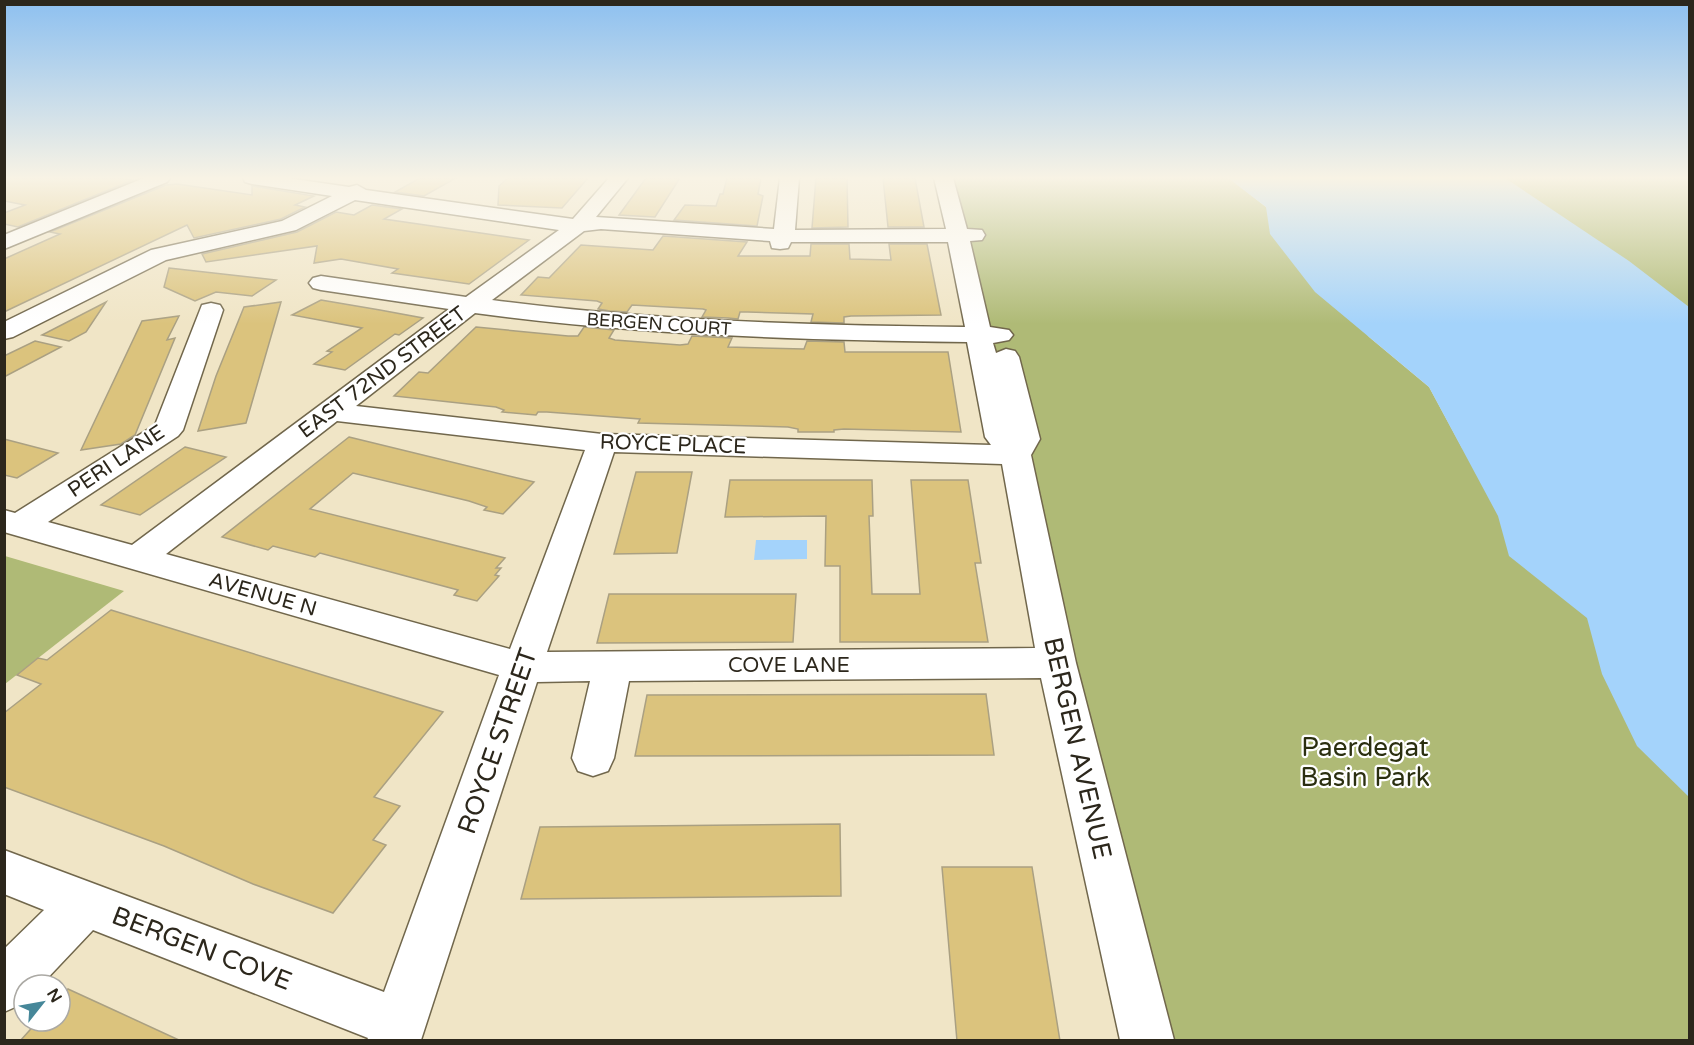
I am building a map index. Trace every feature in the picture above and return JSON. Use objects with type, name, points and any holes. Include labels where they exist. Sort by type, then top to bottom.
[{"type":"street","points":[[4,243],[43,227]]},
{"type":"street","points":[[4,332],[159,255],[286,227]]},
{"type":"street","name":"EAST 72ND STREET","points":[[137,559],[468,306],[577,227]]},
{"type":"street","points":[[580,227],[590,231],[781,240],[968,240]]},
{"type":"street","points":[[781,240],[783,227]]},
{"type":"street","name":"BERGEN AVENUE","points":[[963,227],[968,240]]},
{"type":"street","name":"BERGEN AVENUE","points":[[966,227],[990,335],[1000,437],[1016,455],[1057,663],[1147,1041]]},
{"type":"street","name":"BERGEN COURT","points":[[321,283],[468,306],[606,321],[850,333],[990,335]]},
{"type":"street","name":"PERI LANE","points":[[12,523],[168,430],[211,310]]},
{"type":"street","name":"ROYCE PLACE","points":[[331,412],[602,443],[1016,455]]},
{"type":"street","name":"ROYCE STREET","points":[[396,1032],[522,666],[602,443]]},
{"type":"street","name":"AVENUE N","points":[[12,523],[522,666]]},
{"type":"street","name":"COVE LANE","points":[[522,666],[1057,663]]},
{"type":"street","points":[[593,758],[613,666]]},
{"type":"street","name":"BERGEN COVE","points":[[4,872],[86,903],[396,1032]]},
{"type":"street","points":[[4,986],[86,903]]},
{"type":"green space","name":"Paerdegat Basin Park","points":[[954,227],[1282,227],[1369,337],[1429,387],[1462,448],[1689,718],[1689,1040],[1146,1040]]},
{"type":"green space","points":[[1562,227],[1689,227],[1689,318]]},
{"type":"green space","points":[[4,556],[124,591],[5,684]]},
{"type":"water","points":[[1269,227],[1578,227],[1629,261],[1689,307],[1689,797],[1637,746],[1602,674],[1587,618],[1509,556],[1498,516],[1429,387],[1315,292],[1270,234]]},
{"type":"water","points":[[756,540],[807,540],[807,559],[754,560]]},
{"type":"building","points":[[63,227],[183,227],[4,312],[4,259],[60,234],[50,232]]},
{"type":"building","points":[[188,227],[245,227],[194,238]]},
{"type":"building","points":[[307,227],[438,227],[529,240],[469,284],[392,273],[398,269],[341,259],[314,263],[317,246],[206,262],[202,254],[297,232]]},
{"type":"building","points":[[812,227],[848,227],[848,227]]},
{"type":"building","points":[[663,236],[747,242],[738,256],[810,256],[811,244],[849,244],[850,259],[891,260],[889,244],[927,244],[941,315],[851,316],[844,317],[844,323],[811,322],[813,314],[740,312],[738,319],[702,317],[706,310],[703,309],[632,305],[627,312],[610,311],[598,309],[602,303],[597,301],[521,295],[538,277],[549,278],[581,245],[653,250]]},
{"type":"building","points":[[169,268],[276,280],[252,296],[216,292],[195,301],[164,287]]},
{"type":"building","points":[[321,300],[423,318],[399,335],[395,334],[345,370],[314,364],[332,352],[327,351],[362,328],[292,315]]},
{"type":"building","points":[[106,302],[86,332],[69,341],[42,335]]},
{"type":"building","points":[[281,302],[246,423],[198,431],[216,376],[244,307]]},
{"type":"building","points":[[179,316],[167,340],[175,338],[135,435],[121,444],[81,450],[142,321]]},
{"type":"building","points":[[476,327],[578,336],[584,327],[614,330],[609,338],[615,340],[680,345],[688,344],[692,336],[732,338],[728,347],[804,349],[807,341],[844,342],[845,352],[948,352],[961,432],[844,429],[834,430],[834,432],[798,432],[798,429],[788,427],[638,423],[640,419],[547,412],[538,412],[536,415],[502,412],[504,410],[496,407],[394,396],[419,372],[428,373]]},
{"type":"building","points":[[35,341],[61,347],[4,377],[4,356]]},
{"type":"building","points":[[349,437],[534,482],[503,514],[484,510],[487,507],[469,501],[353,473],[310,509],[505,558],[496,568],[501,568],[495,575],[499,576],[477,601],[454,595],[458,590],[320,553],[315,557],[273,546],[268,550],[222,537]]},
{"type":"building","points":[[4,439],[58,453],[17,478],[4,475]]},
{"type":"building","points":[[185,447],[226,457],[140,515],[101,505]]},
{"type":"building","points":[[636,472],[692,472],[677,553],[614,554]]},
{"type":"building","points":[[730,480],[872,480],[873,516],[869,516],[872,594],[920,594],[911,480],[968,480],[981,563],[975,563],[988,642],[840,642],[840,566],[825,566],[826,516],[725,517]]},
{"type":"building","points":[[609,594],[796,594],[793,642],[597,643]]},
{"type":"building","points":[[111,610],[443,712],[374,797],[400,806],[373,840],[386,845],[333,913],[253,884],[164,846],[4,787],[4,713],[41,684],[17,675],[38,658],[47,660]]},
{"type":"building","points":[[986,694],[994,755],[635,756],[647,695]]},
{"type":"building","points":[[840,824],[841,896],[521,899],[540,827]]},
{"type":"building","points":[[942,867],[1032,867],[1060,1041],[957,1041]]},
{"type":"building","points":[[72,991],[181,1041],[20,1041],[27,1033],[72,1033]]}]
